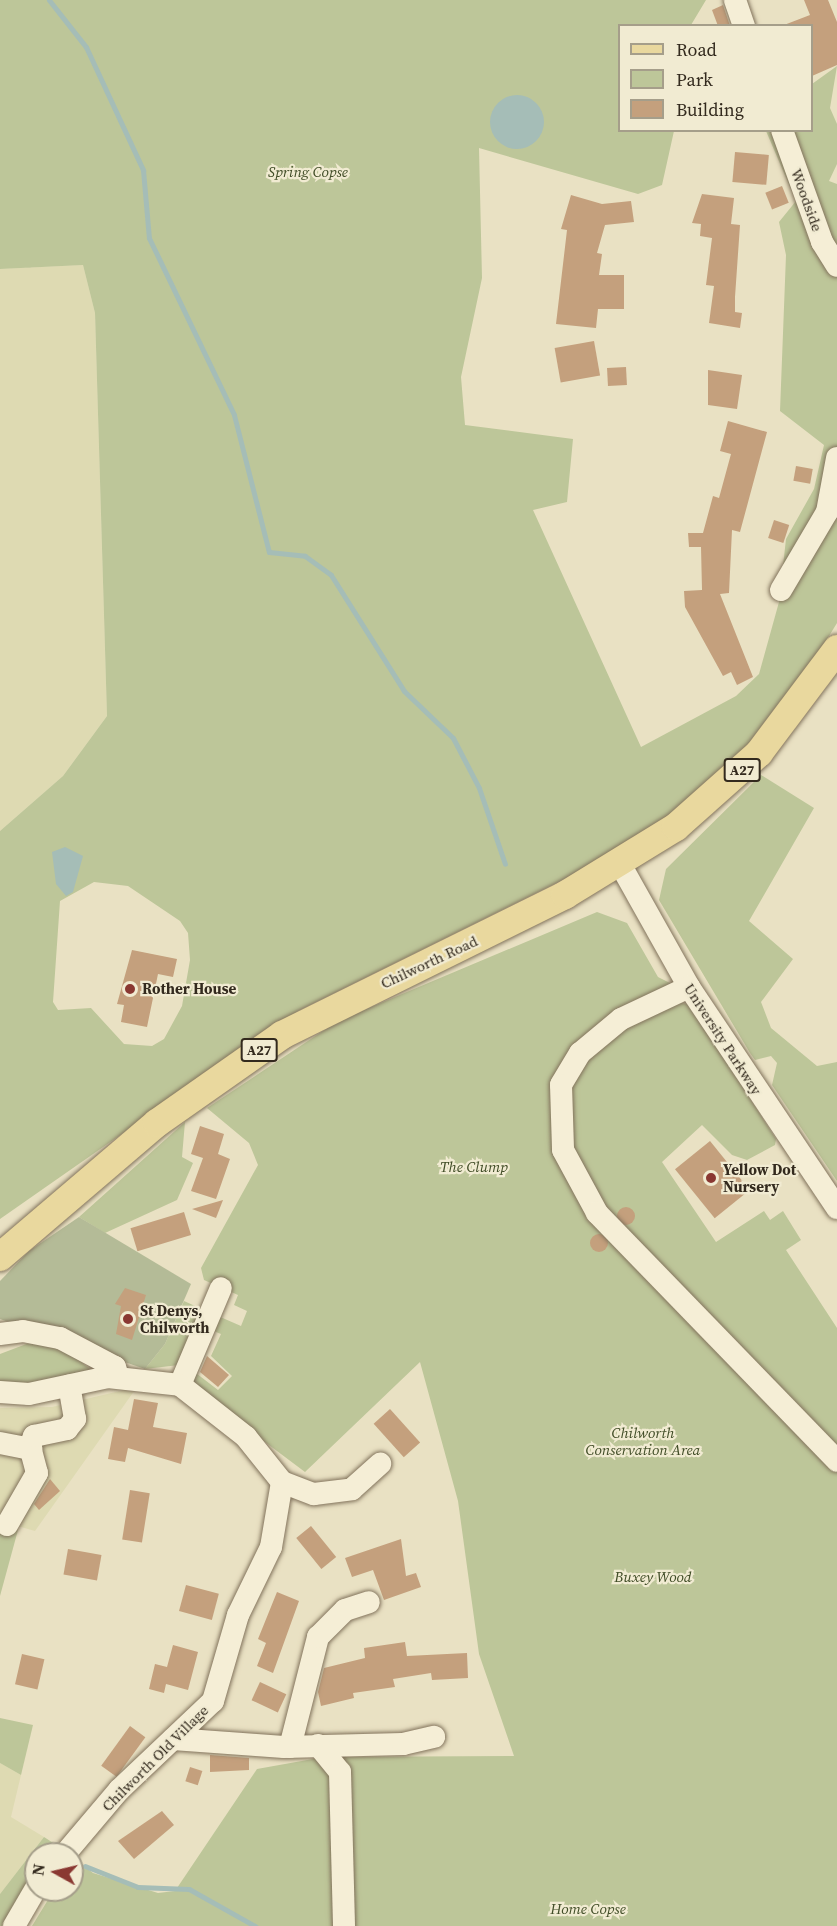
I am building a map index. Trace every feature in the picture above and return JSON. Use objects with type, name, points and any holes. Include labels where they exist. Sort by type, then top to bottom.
[{"type":"main road","name":"Chilworth Road","points":[[0,1257],[157,1123],[282,1035],[620,864],[676,827],[739,773],[788,719],[837,649]]},
{"type":"street","points":[[735,0],[743,24]]},
{"type":"street","name":"Woodside","points":[[783,132],[822,242],[837,266]]},
{"type":"street","points":[[781,590],[826,512],[837,458]]},
{"type":"street","name":"University Parkway","points":[[620,864],[689,987],[837,1208]]},
{"type":"street","points":[[689,987],[621,1018],[580,1053],[561,1085],[563,1150],[597,1213],[837,1461]]},
{"type":"street","points":[[180,1385],[221,1288]]},
{"type":"street","points":[[0,1334],[23,1331],[60,1338],[115,1367],[118,1377]]},
{"type":"street","points":[[0,1392],[29,1394],[118,1377],[180,1385],[246,1437],[282,1482],[314,1494],[352,1489],[380,1464]]},
{"type":"street","points":[[7,1525],[37,1473],[31,1449],[34,1436],[67,1429],[75,1419],[69,1386]]},
{"type":"street","points":[[0,1443],[31,1449]]},
{"type":"street","name":"Chilworth Old Village","points":[[76,1842],[173,1739],[213,1701],[238,1615],[271,1546],[282,1482]]},
{"type":"street","points":[[290,1747],[318,1637],[345,1610],[369,1602]]},
{"type":"street","points":[[173,1739],[290,1747],[403,1744],[434,1737]]},
{"type":"street","points":[[318,1745],[340,1772],[344,1926]]},
{"type":"street","points":[[14,1926],[28,1902]]},
{"type":"shaded area","points":[[83,265],[95,313],[107,716],[63,776],[0,831],[0,269]]},
{"type":"shaded area","points":[[137,1387],[35,1531],[0,1521],[0,1408],[52,1407]]},
{"type":"shaded area","points":[[0,1763],[21,1775],[11,1817],[44,1837],[40,1842],[24,1842],[24,1863],[0,1894]]},
{"type":"green space","name":"Spring Copse","points":[[0,0],[706,0],[692,24],[618,24],[618,132],[674,132],[662,185],[638,194],[479,148],[482,278],[461,377],[465,425],[573,439],[567,502],[533,510],[641,747],[736,696],[759,674],[779,602],[786,539],[814,489],[824,445],[780,411],[786,255],[779,222],[796,201],[766,132],[813,132],[813,83],[837,66],[830,108],[837,124],[837,164],[829,181],[837,184],[837,623],[807,672],[736,760],[631,846],[298,1011],[0,1219],[0,831],[63,776],[107,716],[95,313],[83,265],[0,269]],"holes":[[[94,882],[128,886],[180,921],[188,933],[190,960],[182,1006],[164,1039],[152,1046],[124,1044],[91,1008],[58,1010],[53,1002],[60,901]]]},
{"type":"green space","points":[[761,775],[814,808],[749,921],[793,959],[761,1002],[771,1028],[817,1066],[837,1062],[837,1181],[772,1085],[777,1063],[771,1056],[755,1060],[659,900],[666,869]]},
{"type":"green space","name":"Chilworth Conservation Area","points":[[597,912],[627,923],[658,977],[670,983],[679,1002],[690,1005],[776,1139],[775,1145],[747,1160],[732,1155],[702,1125],[662,1162],[716,1242],[764,1211],[770,1220],[783,1211],[801,1240],[786,1250],[837,1328],[837,1926],[32,1926],[47,1902],[84,1902],[84,1866],[93,1873],[158,1893],[175,1891],[257,1769],[324,1757],[514,1756],[479,1654],[458,1501],[420,1362],[305,1472],[189,1385],[192,1370],[218,1390],[232,1376],[211,1356],[221,1334],[211,1330],[218,1316],[241,1326],[247,1311],[234,1305],[238,1295],[204,1280],[201,1268],[258,1165],[249,1143],[207,1108],[338,1021]]},
{"type":"green space","points":[[185,1122],[182,1157],[193,1163],[177,1200],[105,1233],[79,1217]]},
{"type":"green space","points":[[79,1217],[191,1284],[165,1344],[145,1369],[0,1319],[0,1281],[29,1251]]},
{"type":"green space","points":[[184,1301],[204,1310],[179,1365],[145,1369],[165,1344]]},
{"type":"green space","points":[[29,1343],[62,1347],[90,1369],[87,1374],[0,1388],[0,1354]]},
{"type":"green space","points":[[0,1521],[18,1530],[0,1596]]},
{"type":"green space","points":[[0,1718],[33,1725],[21,1775],[0,1763]]},
{"type":"green space","points":[[44,1837],[52,1842],[40,1842]]},
{"type":"green space","points":[[24,1863],[24,1898],[6,1926],[0,1926],[0,1894]]},
{"type":"water","points":[[517,95],[527,97],[536,103],[542,112],[544,122],[542,132],[536,141],[527,147],[517,149],[507,147],[498,141],[492,132],[490,122],[492,112],[498,103],[507,97]]},
{"type":"water","points":[[65,847],[83,856],[73,892],[66,896],[56,884],[52,852]]},
{"type":"building","points":[[804,0],[828,0],[837,22],[837,65],[813,76],[813,24],[787,24],[810,15]]},
{"type":"building","points":[[723,5],[729,24],[717,24],[712,10]]},
{"type":"building","points":[[735,152],[769,155],[766,185],[732,182]]},
{"type":"building","points":[[782,186],[789,203],[772,209],[765,193]]},
{"type":"building","points":[[702,194],[734,198],[731,224],[740,225],[735,312],[742,313],[740,328],[709,323],[714,286],[706,285],[712,238],[700,236],[701,224],[692,223]]},
{"type":"building","points":[[571,195],[602,204],[631,201],[634,222],[605,225],[597,253],[602,254],[599,275],[624,275],[624,309],[598,309],[596,328],[556,324],[567,230],[561,229]]},
{"type":"building","points":[[594,341],[600,375],[561,382],[555,348]]},
{"type":"building","points":[[626,367],[627,385],[608,386],[607,368]]},
{"type":"building","points":[[708,370],[742,375],[737,409],[708,405]]},
{"type":"building","points":[[728,421],[767,432],[740,532],[732,530],[729,593],[720,594],[753,677],[737,685],[731,672],[723,676],[685,607],[684,591],[702,590],[701,547],[689,547],[688,533],[703,533],[713,496],[719,498],[731,454],[720,451]]},
{"type":"building","points":[[796,466],[813,469],[810,484],[793,481]]},
{"type":"building","points":[[774,520],[789,525],[783,543],[768,538]]},
{"type":"building","name":"Rother House","points":[[132,950],[177,959],[173,977],[158,974],[147,1027],[121,1022],[124,1005],[117,1004]]},
{"type":"building","points":[[200,1126],[224,1134],[218,1154],[230,1159],[216,1199],[191,1191],[203,1158],[191,1154]]},
{"type":"building","name":"Yellow Dot Nursery","points":[[710,1141],[750,1190],[715,1218],[675,1169]]},
{"type":"building","points":[[223,1200],[216,1218],[192,1209]]},
{"type":"building","points":[[626,1207],[632,1210],[635,1216],[632,1222],[626,1225],[620,1222],[617,1216],[620,1210]]},
{"type":"building","points":[[184,1212],[191,1235],[137,1251],[130,1228]]},
{"type":"building","points":[[599,1234],[605,1237],[608,1243],[605,1249],[599,1252],[593,1249],[590,1243],[593,1237]]},
{"type":"building","name":"St Denys, Chilworth","points":[[125,1288],[146,1295],[132,1340],[116,1334],[121,1306],[115,1304]]},
{"type":"building","points":[[207,1356],[229,1375],[218,1387],[200,1372]]},
{"type":"building","points":[[134,1399],[158,1403],[153,1427],[187,1433],[181,1464],[128,1448],[125,1462],[108,1459],[114,1427],[128,1430]]},
{"type":"building","points":[[390,1409],[420,1442],[404,1457],[374,1424]]},
{"type":"building","points":[[50,1479],[60,1491],[39,1510],[34,1504]]},
{"type":"building","points":[[130,1490],[150,1493],[142,1543],[122,1539]]},
{"type":"building","points":[[311,1526],[336,1557],[321,1569],[296,1538]]},
{"type":"building","points":[[401,1539],[406,1576],[416,1573],[421,1587],[384,1600],[373,1570],[352,1577],[345,1558]]},
{"type":"building","points":[[68,1549],[101,1555],[97,1581],[63,1575]]},
{"type":"building","points":[[186,1585],[219,1594],[212,1620],[179,1611]]},
{"type":"building","points":[[277,1592],[299,1601],[273,1673],[257,1666],[266,1643],[258,1639]]},
{"type":"building","points":[[405,1642],[407,1656],[467,1653],[468,1678],[432,1680],[431,1673],[393,1679],[395,1687],[353,1693],[354,1698],[321,1706],[318,1692],[324,1668],[365,1658],[364,1648]]},
{"type":"building","points":[[173,1645],[198,1652],[188,1690],[166,1684],[164,1693],[149,1689],[155,1664],[167,1667]]},
{"type":"building","points":[[22,1654],[44,1659],[37,1689],[15,1684]]},
{"type":"building","points":[[260,1682],[286,1694],[278,1712],[252,1700]]},
{"type":"building","points":[[130,1726],[145,1737],[117,1777],[101,1766]]},
{"type":"building","points":[[210,1755],[249,1758],[249,1770],[210,1772]]},
{"type":"building","points":[[190,1767],[202,1771],[198,1785],[185,1781]]},
{"type":"building","points":[[162,1811],[174,1825],[134,1859],[118,1841]]},
{"type":"waterway","points":[[49,0],[86,47],[143,170],[149,238],[234,415],[269,552],[305,556],[331,575],[404,691],[453,738],[479,788],[505,864]]},
{"type":"waterway","points":[[85,1866],[138,1887],[189,1889],[255,1926]]},
{"type":"place","name":"Rother House","points":[[130,989]]},
{"type":"place","name":"Yellow Dot Nursery","points":[[711,1178]]},
{"type":"place","name":"St Denys, Chilworth","points":[[128,1319]]},
{"type":"park label","name":"The Clump","points":[[474,1167]]},
{"type":"park label","name":"Buxey Wood","points":[[653,1577]]},
{"type":"park label","name":"Home Copse","points":[[588,1909]]}]
